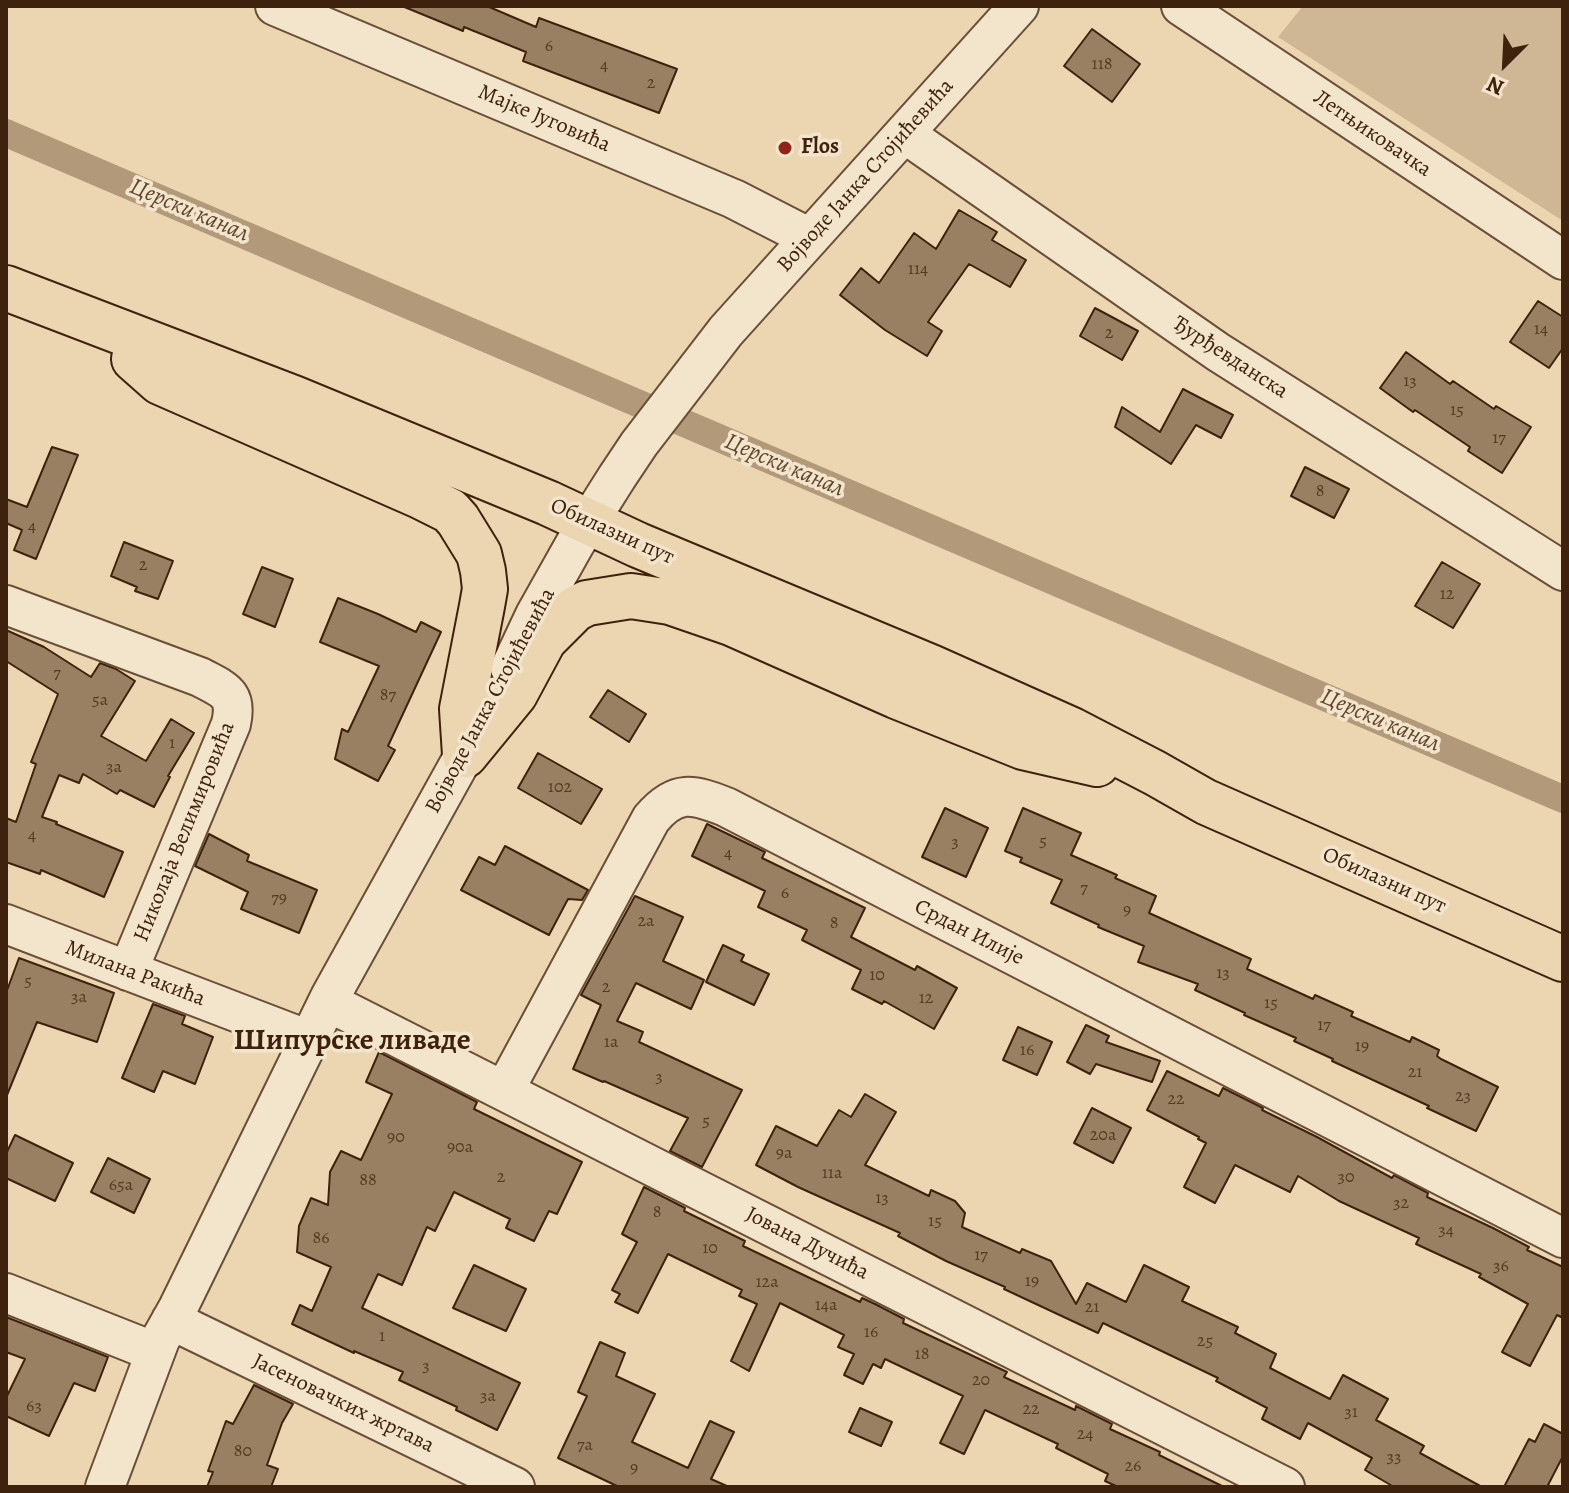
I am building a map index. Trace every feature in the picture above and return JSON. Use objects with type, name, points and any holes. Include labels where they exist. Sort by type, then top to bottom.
[{"type":"main road","name":"Обилазни пут","points":[[6,288],[296,399],[548,503],[627,567],[1097,764],[1206,802]]},
{"type":"main road","name":"Обилазни пут","points":[[6,304],[526,523],[582,532],[1029,710],[1206,802],[1563,959]]},
{"type":"main road","points":[[134,359],[160,382],[420,496],[450,511],[458,520],[479,554],[485,589],[462,709],[465,755]]},
{"type":"main road","points":[[465,755],[515,694],[544,640],[575,609],[587,603],[631,596],[670,602],[731,623],[896,696],[1023,747],[1097,764]]},
{"type":"street","name":"Мајке Југовића","points":[[275,6],[734,199],[810,238]]},
{"type":"street","name":"Војводе Јанка Стојићевића","points":[[105,1487],[163,1336],[309,1040],[465,755],[535,615],[582,532],[639,444],[726,331],[1019,6]]},
{"type":"street","name":"Летњиковачка","points":[[1181,6],[1563,260]]},
{"type":"street","name":"Ђурђевданска","points":[[905,134],[1218,352],[1563,571]]},
{"type":"street","name":"Николаја Велимировића","points":[[6,605],[200,677],[229,695],[235,708],[128,971]]},
{"type":"street","name":"Срдан Илије","points":[[504,1091],[651,819],[673,800],[697,796],[726,807],[1563,1238]]},
{"type":"street","name":"Милана Ракића","points":[[6,924],[309,1040]]},
{"type":"street","name":"Јована Дучића","points":[[328,1002],[1285,1487]]},
{"type":"street","name":"Јасеновачких жртава","points":[[6,1293],[163,1336],[515,1487]]},
{"type":"shaded area","points":[[1303,6],[1563,6],[1563,221],[1278,37]]},
{"type":"building","points":[[402,6],[487,6],[536,27],[539,18],[677,69],[659,113],[523,61],[526,52]]},
{"type":"building","points":[[1092,29],[1140,64],[1112,102],[1064,66]]},
{"type":"building","points":[[959,210],[997,232],[992,240],[1026,260],[1010,287],[969,264],[928,322],[942,331],[927,356],[885,330],[840,295],[861,268],[879,283],[914,233],[936,249]]},
{"type":"building","points":[[1538,301],[1563,317],[1563,348],[1549,368],[1510,342]]},
{"type":"building","points":[[1095,308],[1138,331],[1122,360],[1080,336]]},
{"type":"building","points":[[1406,352],[1450,384],[1453,381],[1494,409],[1496,406],[1531,427],[1502,473],[1468,451],[1470,447],[1380,388]]},
{"type":"building","points":[[1183,389],[1233,415],[1221,438],[1196,425],[1171,464],[1115,427],[1122,407],[1160,432]]},
{"type":"building","points":[[52,447],[78,455],[36,559],[14,550],[22,530],[6,523],[6,499],[27,507]]},
{"type":"building","points":[[1305,467],[1349,489],[1334,518],[1291,496]]},
{"type":"building","points":[[124,542],[173,561],[158,599],[135,591],[137,587],[111,576]]},
{"type":"building","points":[[1442,562],[1480,584],[1453,628],[1415,606]]},
{"type":"building","points":[[262,567],[293,579],[275,627],[243,614]]},
{"type":"building","points":[[338,598],[416,632],[421,622],[441,632],[388,746],[395,750],[378,781],[335,759],[342,729],[348,732],[379,666],[320,642]]},
{"type":"building","points":[[6,630],[44,647],[91,677],[100,663],[135,681],[101,736],[146,761],[171,719],[194,733],[168,776],[154,807],[120,790],[117,794],[83,774],[79,783],[59,775],[42,817],[123,852],[104,897],[41,870],[40,874],[6,862],[6,818],[16,822],[36,764],[31,762],[58,694],[6,661]]},
{"type":"building","points":[[608,690],[646,714],[629,742],[590,717]]},
{"type":"building","points":[[538,753],[602,789],[581,824],[518,788]]},
{"type":"building","points":[[945,808],[988,828],[966,877],[922,857]]},
{"type":"building","points":[[1023,808],[1081,833],[1071,855],[1156,896],[1149,913],[1251,959],[1247,969],[1313,999],[1315,995],[1353,1012],[1351,1016],[1410,1042],[1412,1037],[1439,1050],[1437,1056],[1441,1059],[1498,1087],[1476,1131],[1195,990],[1198,984],[1138,962],[1144,946],[1051,903],[1062,880],[1020,862],[1022,858],[1005,851]]},
{"type":"building","points":[[707,824],[765,852],[762,858],[865,908],[851,937],[915,970],[917,966],[957,988],[934,1029],[884,1001],[882,1004],[852,989],[861,970],[802,940],[807,930],[758,907],[765,891],[692,856]]},
{"type":"building","points":[[209,834],[249,855],[247,861],[317,890],[299,933],[241,909],[248,892],[195,866]]},
{"type":"building","points":[[505,846],[588,890],[582,900],[568,899],[549,935],[461,890],[479,857],[495,865]]},
{"type":"building","points":[[635,896],[683,917],[663,961],[704,980],[691,1009],[636,983],[617,1021],[643,1032],[639,1042],[742,1090],[702,1167],[670,1151],[688,1118],[573,1069],[601,1005],[581,995]]},
{"type":"building","points":[[723,945],[744,955],[741,961],[769,974],[754,1005],[706,982]]},
{"type":"building","points":[[19,958],[114,993],[97,1042],[37,1022],[7,1095],[6,993]]},
{"type":"building","points":[[153,1004],[185,1016],[182,1024],[213,1037],[195,1084],[163,1071],[154,1092],[122,1078]]},
{"type":"building","points":[[1086,1025],[1109,1036],[1106,1042],[1160,1061],[1152,1082],[1096,1064],[1090,1074],[1067,1062]]},
{"type":"building","points":[[1018,1027],[1052,1042],[1037,1075],[1003,1060]]},
{"type":"building","points":[[379,1052],[477,1102],[474,1109],[582,1162],[557,1214],[549,1211],[534,1241],[506,1228],[510,1219],[454,1192],[435,1231],[427,1227],[402,1285],[378,1274],[362,1308],[520,1383],[497,1430],[399,1380],[403,1372],[292,1324],[300,1305],[312,1311],[331,1267],[297,1252],[299,1226],[311,1198],[328,1205],[330,1172],[341,1151],[361,1160],[392,1094],[366,1082]]},
{"type":"building","points":[[1167,1071],[1219,1096],[1223,1088],[1392,1178],[1394,1175],[1428,1193],[1427,1197],[1493,1228],[1529,1247],[1527,1250],[1563,1267],[1563,1318],[1557,1315],[1530,1366],[1502,1352],[1528,1304],[1479,1277],[1481,1274],[1416,1244],[1419,1238],[1339,1201],[1298,1176],[1290,1192],[1235,1165],[1215,1203],[1184,1187],[1206,1143],[1147,1110]]},
{"type":"building","points":[[865,1094],[896,1112],[865,1165],[929,1196],[931,1190],[955,1201],[965,1213],[962,1227],[1020,1253],[1022,1249],[1051,1261],[1076,1304],[1087,1283],[1126,1302],[1144,1265],[1189,1287],[1182,1301],[1238,1327],[1235,1333],[1276,1354],[1270,1368],[1330,1399],[1343,1375],[1388,1399],[1376,1420],[1424,1446],[1420,1453],[1482,1487],[1394,1487],[1365,1470],[1372,1458],[1308,1423],[1300,1439],[1262,1419],[1267,1408],[1216,1381],[1218,1378],[1103,1323],[1098,1333],[946,1261],[898,1236],[900,1233],[756,1165],[776,1126],[817,1146],[839,1110],[851,1117]]},
{"type":"building","points":[[1092,1108],[1131,1128],[1113,1163],[1074,1143]]},
{"type":"building","points":[[15,1135],[73,1163],[55,1201],[6,1178],[6,1154]]},
{"type":"building","points":[[108,1158],[150,1179],[134,1213],[91,1192]]},
{"type":"building","points":[[644,1187],[745,1241],[743,1246],[860,1302],[862,1298],[875,1304],[904,1319],[903,1323],[1007,1372],[1004,1377],[1112,1424],[1110,1429],[1224,1487],[1118,1487],[1105,1481],[1108,1474],[1056,1448],[1058,1444],[985,1410],[964,1454],[940,1443],[963,1396],[885,1359],[881,1368],[873,1364],[863,1384],[844,1375],[854,1354],[838,1347],[844,1335],[780,1303],[749,1371],[731,1361],[757,1304],[739,1296],[742,1290],[668,1254],[638,1313],[615,1302],[620,1294],[612,1290],[637,1242],[622,1234]]},
{"type":"building","points":[[474,1265],[526,1289],[506,1331],[453,1308]]},
{"type":"building","points":[[6,1317],[108,1357],[95,1391],[74,1383],[49,1436],[6,1416],[6,1398],[25,1359],[6,1352]]},
{"type":"building","points":[[600,1342],[625,1353],[616,1376],[655,1394],[632,1442],[688,1468],[710,1421],[734,1432],[711,1479],[729,1487],[619,1487],[558,1458],[587,1396],[578,1392]]},
{"type":"building","points":[[254,1385],[293,1404],[282,1423],[267,1465],[278,1469],[271,1487],[207,1487],[213,1472],[208,1471],[226,1421],[233,1424]]},
{"type":"building","points":[[860,1408],[892,1422],[881,1446],[849,1432]]},
{"type":"building","points":[[1544,1424],[1563,1434],[1563,1456],[1547,1487],[1504,1487],[1529,1439],[1535,1442]]},
{"type":"waterway","name":"Церски канал","points":[[6,133],[1563,799]]},
{"type":"place","name":"Flos","points":[[785,148]]},
{"type":"district","name":"Шипурске ливаде","points":[[352,1042]]}]
